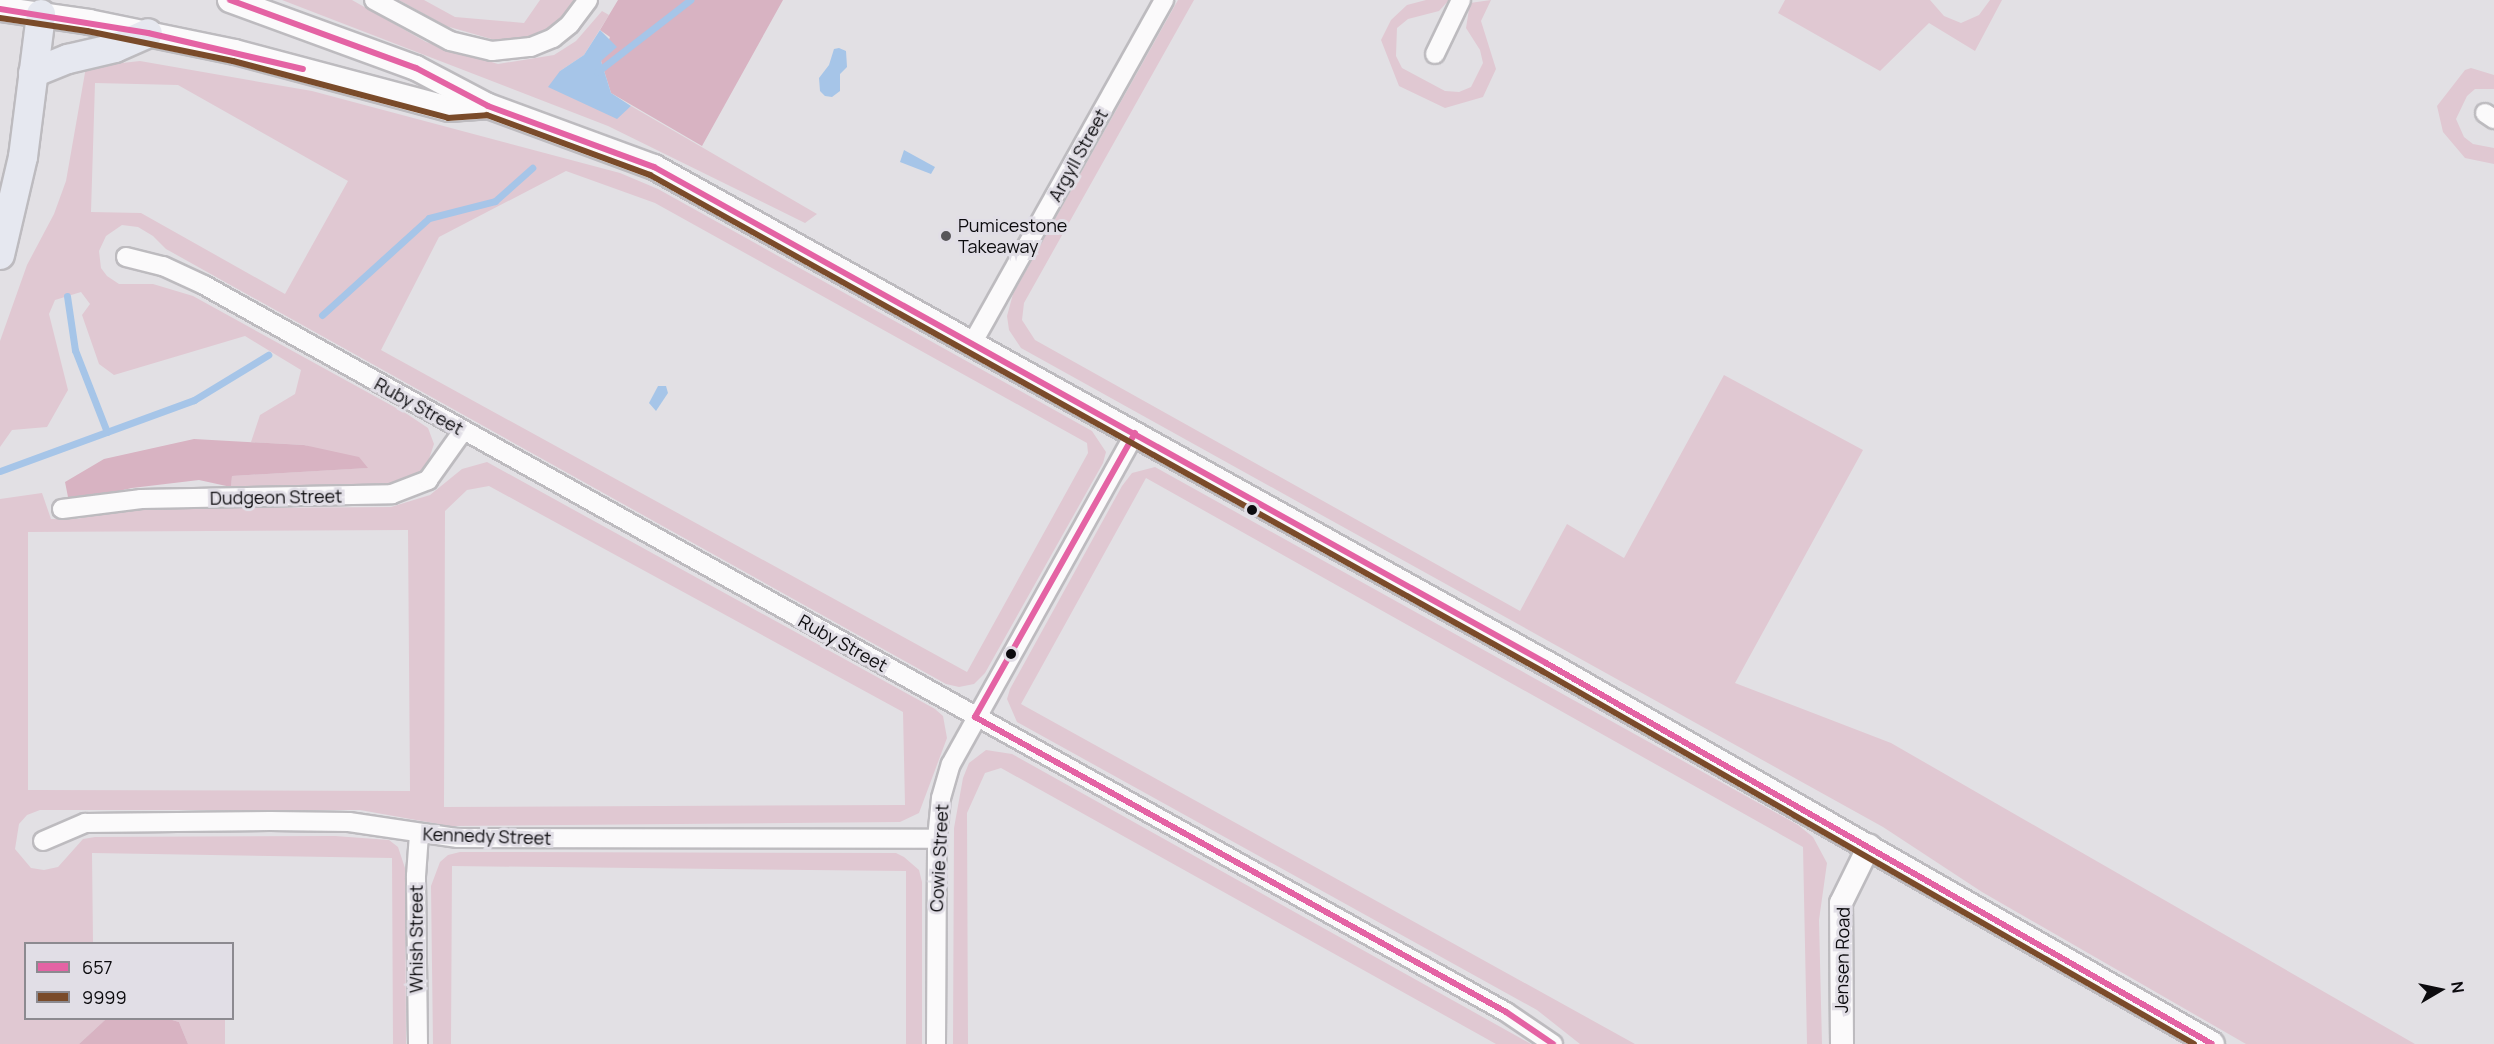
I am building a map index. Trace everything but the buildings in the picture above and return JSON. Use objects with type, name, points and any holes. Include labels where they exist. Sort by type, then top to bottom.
[{"type":"highway","points":[[0,255],[19,180],[33,74],[26,7]]},
{"type":"highway","points":[[33,74],[62,60],[115,48],[148,33]]},
{"type":"main road","points":[[230,0],[416,68],[488,106],[654,167],[974,342],[1869,846],[2212,1044]]},
{"type":"main road","points":[[26,7],[148,33],[449,109],[488,106]]},
{"type":"street","points":[[374,0],[450,41],[492,51],[531,47],[553,38],[570,24],[588,0]]},
{"type":"street","name":"Argyll Street","points":[[974,342],[1164,0]]},
{"type":"street","points":[[1436,54],[1461,0]]},
{"type":"street","name":"Ruby Street","points":[[126,257],[184,274],[1506,1012],[1553,1044]]},
{"type":"street","name":"Dudgeon Street","points":[[62,509],[141,499],[392,494],[428,480],[463,431]]},
{"type":"street","name":"Cowie Street","points":[[936,1044],[937,839],[941,798],[951,764],[975,717],[1135,433]]},
{"type":"street","name":"Kennedy Street","points":[[43,841],[85,823],[111,822],[349,822],[458,838],[937,839]]},
{"type":"street","name":"Whish Street","points":[[417,1044],[416,876],[419,834]]},
{"type":"street","name":"Jensen Road","points":[[1842,1044],[1841,903],[1869,846]]},
{"type":"shaded area","points":[[282,0],[352,0],[426,42],[498,64],[554,55],[576,41],[602,11],[609,15],[584,55],[560,71],[616,118],[631,106],[817,214],[805,223],[608,126]]},
{"type":"shaded area","points":[[399,0],[424,0],[455,17],[524,23],[540,0],[580,0],[556,25],[533,37],[502,42],[446,26]]},
{"type":"shaded area","points":[[618,0],[783,0],[702,146],[611,93],[601,61],[610,37],[600,30]]},
{"type":"shaded area","points":[[1178,0],[1194,0],[1024,303],[1022,320],[1035,340],[1520,611],[1567,524],[1624,558],[1724,375],[1863,450],[1735,683],[1891,743],[2415,1044],[2246,1044],[1982,892],[1883,827],[1021,348],[1009,330],[1007,316],[1013,294]]},
{"type":"shaded area","points":[[1426,0],[1449,0],[1439,11],[1408,19],[1397,28],[1396,56],[1402,68],[1445,91],[1459,92],[1471,87],[1483,63],[1480,50],[1466,28],[1470,3],[1491,0],[1481,21],[1496,69],[1483,97],[1445,108],[1399,86],[1381,40],[1391,20],[1407,5]]},
{"type":"shaded area","points":[[1785,0],[1930,0],[1944,16],[1961,23],[1979,15],[1990,0],[2002,0],[1975,51],[1929,23],[1880,71],[1778,13]]},
{"type":"shaded area","points":[[140,61],[312,91],[620,173],[658,189],[1092,431],[1106,452],[1103,463],[985,673],[974,684],[959,687],[946,684],[166,249],[153,236],[138,227],[122,225],[106,236],[99,251],[101,268],[107,276],[119,284],[153,284],[193,296],[407,414],[428,428],[434,444],[426,468],[413,478],[393,484],[360,487],[231,487],[232,476],[367,468],[305,445],[251,442],[260,415],[295,394],[301,370],[245,336],[114,375],[99,364],[82,315],[90,304],[81,292],[55,300],[49,314],[68,390],[47,427],[12,430],[0,447],[0,341],[27,265],[54,214],[66,181],[86,67]],"holes":[[[95,83],[178,85],[348,181],[285,294],[141,213],[91,212]],[[566,171],[655,203],[1087,443],[1088,453],[967,672],[381,350],[439,237]]]},
{"type":"shaded area","points":[[2471,68],[2494,75],[2494,89],[2475,89],[2467,96],[2456,119],[2464,137],[2473,144],[2494,148],[2494,164],[2465,158],[2443,132],[2437,106],[2465,70]]},
{"type":"shaded area","points":[[194,439],[304,445],[359,457],[368,468],[232,476],[231,487],[199,480],[132,488],[69,502],[65,482],[104,459]]},
{"type":"shaded area","points":[[487,462],[935,709],[943,716],[947,738],[919,813],[900,822],[450,826],[360,810],[40,810],[27,815],[19,824],[15,849],[31,868],[44,870],[58,867],[83,839],[95,837],[335,836],[389,840],[398,847],[405,868],[406,1044],[393,1044],[392,858],[92,853],[93,942],[24,942],[24,1020],[105,1020],[79,1044],[0,1044],[0,499],[42,493],[51,519],[77,519],[124,509],[391,507],[430,495],[462,469]],"holes":[[[489,486],[903,712],[905,805],[444,807],[445,511],[467,490]],[[408,530],[410,791],[28,790],[28,532]]]},
{"type":"shaded area","points":[[1155,467],[1798,825],[1813,837],[1827,863],[1819,920],[1822,1044],[1807,1044],[1803,847],[1146,478],[1021,704],[1635,1044],[1580,1044],[1537,1010],[1017,722],[1007,699],[1010,689],[1122,486],[1132,473]]},
{"type":"shaded area","points":[[986,750],[1012,754],[1531,1044],[1496,1044],[1001,768],[985,773],[967,813],[968,1044],[953,1044],[954,828],[963,778],[969,763]]},
{"type":"shaded area","points":[[460,852],[896,853],[919,870],[922,882],[922,1044],[906,1044],[906,871],[452,866],[451,1044],[433,1044],[431,886],[440,862],[448,855]]},
{"type":"shaded area","points":[[105,1020],[172,1020],[179,1022],[188,1044],[79,1044]]},
{"type":"shaded area","points":[[172,1020],[225,1020],[225,1044],[188,1044],[179,1022]]},
{"type":"water","points":[[600,30],[617,47],[601,61],[611,93],[631,106],[617,119],[548,87],[560,71],[584,55]]},
{"type":"water","points":[[839,48],[846,51],[847,67],[840,74],[840,91],[832,97],[825,96],[820,91],[819,78],[829,65],[834,49]]},
{"type":"water","points":[[904,150],[935,167],[931,174],[900,162]]},
{"type":"water","points":[[658,386],[666,386],[668,393],[656,411],[649,403]]},
{"type":"waterway","points":[[597,72],[690,0]]},
{"type":"waterway","points":[[322,315],[429,218],[495,201],[532,168]]},
{"type":"waterway","points":[[67,296],[75,350],[107,432]]},
{"type":"waterway","points":[[0,471],[194,400],[268,355]]},
{"type":"transit line","name":"657","points":[[230,0],[416,68],[488,106],[654,167],[1546,663],[2212,1044]]},
{"type":"transit line","name":"657","points":[[0,9],[148,33],[303,69]]},
{"type":"transit line","name":"9999","points":[[0,18],[87,31],[233,61],[448,118],[487,115],[650,175],[1542,671],[2194,1044]]},
{"type":"transit line","name":"657","points":[[1135,433],[975,717],[1506,1012],[1553,1044]]},
{"type":"place","name":"Pumicestone Takeaway","points":[[946,236]]}]
